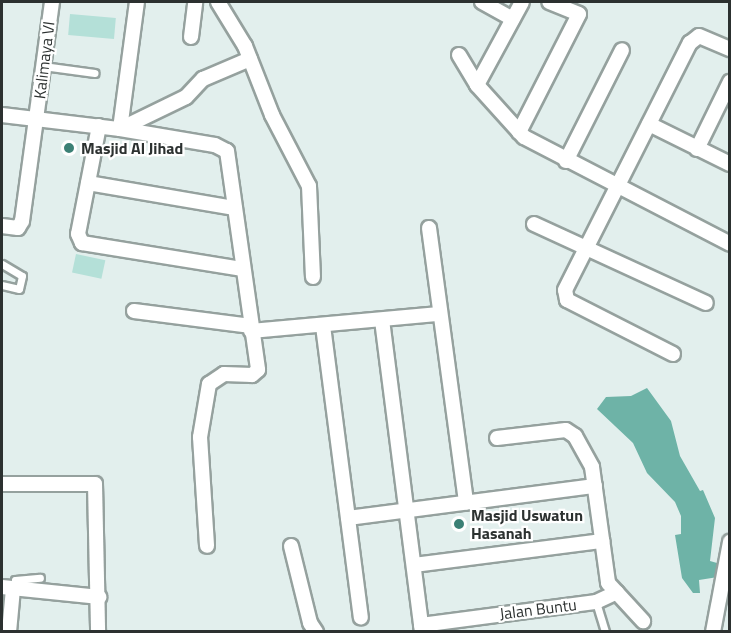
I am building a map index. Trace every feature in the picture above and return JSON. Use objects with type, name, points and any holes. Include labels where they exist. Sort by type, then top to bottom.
[{"type":"street","name":"Kalimaya VI","points":[[2,226],[21,226],[52,2]]},
{"type":"street","points":[[120,129],[137,2]]},
{"type":"street","points":[[191,37],[195,2]]},
{"type":"street","points":[[218,2],[250,59],[272,116],[309,186],[313,278]]},
{"type":"street","points":[[482,2],[513,19]]},
{"type":"street","points":[[477,85],[522,2]]},
{"type":"street","points":[[519,132],[579,14],[549,2]]},
{"type":"street","points":[[673,354],[567,300],[566,287],[693,38],[699,36],[729,49]]},
{"type":"street","points":[[566,161],[622,50]]},
{"type":"street","points":[[459,55],[477,85],[519,132],[566,161],[729,244]]},
{"type":"street","points":[[120,129],[186,97],[203,79],[250,59]]},
{"type":"street","points":[[697,149],[729,82]]},
{"type":"street","points":[[2,115],[120,129],[222,148],[230,159],[258,373],[215,377],[209,384],[202,415],[207,546]]},
{"type":"street","points":[[649,124],[729,164]]},
{"type":"street","points":[[99,126],[78,234],[82,243],[243,269]]},
{"type":"street","points":[[88,183],[235,208]]},
{"type":"street","points":[[534,224],[706,303]]},
{"type":"street","points":[[429,228],[466,503]]},
{"type":"street","points":[[134,311],[251,328],[323,326],[439,314]]},
{"type":"street","points":[[382,320],[421,628]]},
{"type":"street","points":[[323,326],[361,618]]},
{"type":"street","points":[[497,438],[570,431],[591,461],[608,583],[643,621]]},
{"type":"street","points":[[2,484],[95,484],[98,632]]},
{"type":"street","points":[[348,518],[595,486]]},
{"type":"street","points":[[414,565],[602,541]]},
{"type":"street","points":[[713,632],[729,542]]},
{"type":"street","points":[[291,546],[310,623],[316,632]]},
{"type":"street","points":[[9,632],[7,588],[99,597]]},
{"type":"street","name":"Jalan Buntu","points":[[421,628],[596,602],[617,592]]},
{"type":"lane","points":[[43,66],[95,73]]},
{"type":"lane","points":[[2,264],[22,276],[18,289],[2,285]]},
{"type":"lane","points":[[7,588],[15,580],[40,578]]},
{"type":"lane","points":[[596,602],[605,632]]},
{"type":"shaded area","points":[[70,14],[116,18],[114,39],[68,35]]},
{"type":"shaded area","points":[[76,254],[105,260],[101,279],[72,273]]},
{"type":"shaded area","points":[[647,388],[671,421],[680,456],[700,491],[703,490],[715,518],[710,561],[717,563],[718,577],[699,580],[700,593],[693,593],[682,578],[675,535],[681,534],[681,516],[675,502],[647,473],[633,443],[597,409],[606,397],[631,396]]},
{"type":"place","name":"Masjid Al Jihad","points":[[69,148]]},
{"type":"place","name":"Masjid Uswatun Hasanah","points":[[459,524]]}]
